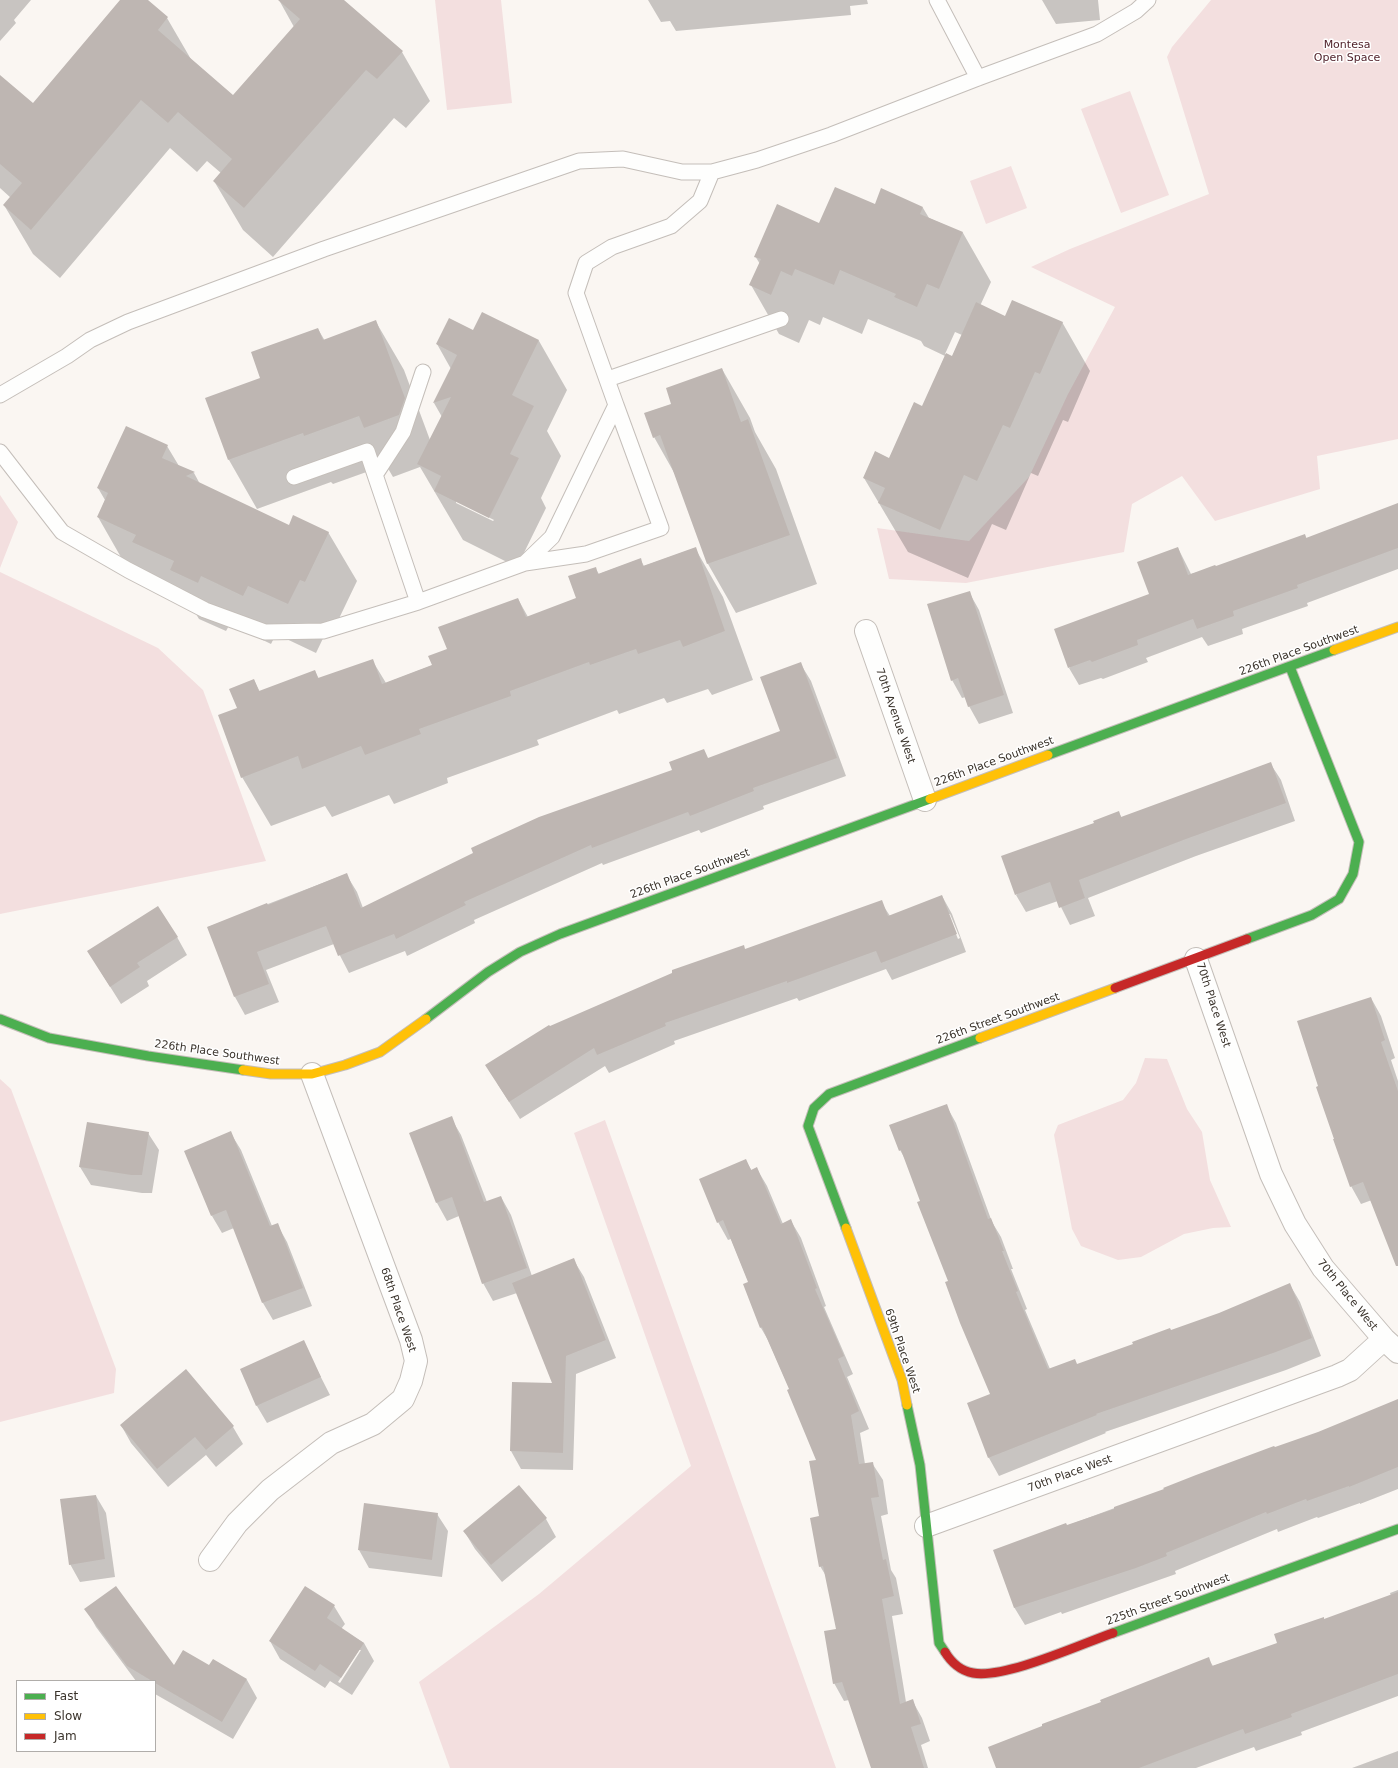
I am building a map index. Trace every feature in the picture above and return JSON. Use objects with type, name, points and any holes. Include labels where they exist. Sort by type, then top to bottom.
[{"type":"street","name":"226th Place Southwest","points":[[0,1019],[49,1038],[148,1056],[271,1074],[312,1074],[345,1065],[380,1052],[407,1034],[448,1001],[488,972],[520,952],[560,934],[1398,627]]},
{"type":"street","name":"70th Avenue West","points":[[866,631],[925,800]]},
{"type":"street","name":"70th Place West","points":[[926,1526],[1337,1376],[1350,1370],[1391,1345],[1323,1268],[1295,1224],[1271,1174],[1196,959],[1312,915],[1339,899],[1353,874],[1359,842],[1290,667]]},
{"type":"street","name":"226th Street Southwest","points":[[814,1108],[829,1094],[853,1084],[1196,959]]},
{"type":"street","name":"68th Place West","points":[[210,1560],[237,1523],[270,1490],[331,1443],[373,1424],[403,1399],[411,1381],[416,1361],[411,1340],[312,1074]]},
{"type":"street","name":"69th Place West","points":[[814,1108],[808,1126],[814,1145],[902,1380],[920,1464],[939,1643],[948,1658]]},
{"type":"street","name":"225th Street Southwest","points":[[948,1658],[961,1669],[978,1674],[997,1672],[1019,1667],[1398,1530]]},
{"type":"lane","points":[[937,0],[978,78]]},
{"type":"lane","points":[[0,395],[67,356],[90,340],[128,322],[240,282],[324,249],[578,161],[623,159],[682,172],[712,172],[757,160],[831,135],[1097,34],[1136,11],[1148,0]]},
{"type":"lane","points":[[0,452],[62,532],[205,610],[265,632],[323,631],[418,602],[526,563],[586,554],[661,528],[576,293],[586,263],[612,247],[670,226],[700,201],[712,172]]},
{"type":"lane","points":[[608,379],[781,319]]},
{"type":"lane","points":[[375,475],[404,432],[423,372]]},
{"type":"lane","points":[[526,563],[552,537],[616,405]]},
{"type":"lane","points":[[294,478],[367,451],[418,602]]},
{"type":"green space","points":[[435,0],[501,0],[512,103],[447,110]]},
{"type":"green space","name":"Montesa Open Space","points":[[1211,0],[1398,0],[1398,439],[1317,456],[1320,489],[1215,521],[1182,476],[1132,504],[1124,552],[966,583],[889,579],[877,528],[969,541],[1029,477],[1068,394],[1115,307],[1031,267],[1070,249],[1209,194],[1167,57],[1172,47]]},
{"type":"green space","points":[[1130,91],[1169,195],[1121,213],[1081,109]]},
{"type":"green space","points":[[1011,166],[1027,208],[986,224],[970,181]]},
{"type":"green space","points":[[0,495],[18,522],[0,568]]},
{"type":"green space","points":[[0,572],[158,648],[203,690],[266,861],[0,914]]},
{"type":"green space","points":[[1145,1058],[1167,1059],[1187,1109],[1202,1132],[1210,1180],[1231,1227],[1213,1228],[1184,1234],[1141,1257],[1118,1260],[1081,1246],[1072,1229],[1054,1135],[1058,1125],[1123,1100],[1136,1083]]},
{"type":"green space","points":[[0,1079],[11,1089],[116,1369],[114,1393],[0,1422]]},
{"type":"green space","points":[[605,1120],[836,1768],[450,1768],[419,1682],[539,1594],[691,1466],[574,1133]]},
{"type":"building","points":[[120,0],[148,0],[168,17],[158,30],[233,95],[300,19],[278,0],[344,0],[403,51],[377,79],[366,70],[244,208],[213,181],[232,159],[178,112],[168,123],[141,100],[31,230],[3,205],[22,183],[0,164],[0,75],[33,103]]},
{"type":"building","points":[[835,187],[875,204],[881,188],[923,207],[920,214],[963,232],[939,289],[927,284],[917,307],[894,297],[896,294],[840,270],[834,285],[795,269],[792,276],[781,271],[771,295],[749,285],[761,259],[754,257],[777,204],[819,223]]},
{"type":"building","points":[[1012,300],[1063,322],[1040,374],[1035,372],[1010,428],[1003,425],[977,481],[964,475],[940,530],[878,503],[885,488],[863,478],[875,451],[889,458],[914,402],[922,406],[946,353],[952,356],[976,302],[1005,316]]},
{"type":"building","points":[[482,312],[539,340],[512,395],[534,406],[510,454],[519,458],[489,518],[434,491],[441,476],[417,464],[451,397],[433,403],[457,355],[436,344],[449,318],[473,330]]},
{"type":"building","points":[[376,320],[405,398],[399,415],[364,428],[359,416],[304,436],[303,433],[228,460],[205,398],[260,378],[251,352],[318,328],[323,340]]},
{"type":"building","points":[[722,368],[741,422],[748,419],[790,535],[707,564],[660,435],[653,438],[644,413],[671,404],[666,388]]},
{"type":"building","points":[[126,426],[168,445],[162,458],[195,472],[186,476],[289,525],[293,515],[329,532],[305,582],[300,580],[288,604],[248,586],[243,596],[201,576],[198,583],[170,570],[174,561],[132,542],[136,535],[97,517],[108,493],[97,488]]},
{"type":"building","points":[[1398,503],[1398,548],[1297,585],[1298,588],[1233,611],[1234,616],[1197,629],[1193,619],[1137,640],[1138,645],[1092,662],[1090,660],[1068,668],[1054,629],[1149,594],[1137,562],[1178,547],[1188,575],[1305,534],[1306,538]]},
{"type":"building","points":[[696,547],[725,631],[683,647],[680,640],[638,654],[636,649],[590,665],[589,662],[510,691],[511,696],[419,729],[421,734],[365,755],[361,746],[302,769],[298,756],[241,778],[218,715],[237,708],[229,689],[254,679],[259,691],[315,670],[318,678],[373,659],[382,684],[432,665],[428,656],[447,649],[438,627],[518,598],[526,617],[576,598],[568,576],[596,567],[598,574],[641,558],[643,566]]},
{"type":"building","points":[[970,591],[1004,695],[968,707],[958,678],[951,681],[927,604]]},
{"type":"building","points":[[801,662],[837,758],[753,788],[754,791],[690,816],[688,812],[592,848],[591,845],[464,902],[466,905],[396,939],[394,934],[338,956],[326,926],[257,952],[269,984],[234,997],[207,927],[267,903],[268,905],[347,873],[361,908],[473,853],[471,848],[539,817],[672,770],[669,762],[704,749],[708,758],[780,731],[760,677]]},
{"type":"building","points":[[1271,762],[1286,803],[1079,880],[1085,898],[1059,908],[1050,882],[1015,895],[1001,856],[1094,823],[1093,821],[1119,811],[1121,817]]},
{"type":"building","points":[[942,895],[957,934],[881,963],[876,951],[787,983],[787,981],[665,1023],[666,1026],[597,1055],[594,1048],[509,1102],[485,1065],[549,1025],[550,1026],[672,973],[672,970],[744,945],[745,949],[882,900],[888,916]]},
{"type":"building","points":[[158,906],[178,937],[137,963],[140,967],[110,987],[87,951]]},
{"type":"building","points":[[1371,997],[1385,1040],[1381,1042],[1398,1091],[1398,1266],[1396,1266],[1363,1182],[1350,1187],[1316,1087],[1318,1086],[1297,1021]]},
{"type":"building","points":[[947,1104],[988,1219],[991,1218],[1018,1291],[1016,1292],[1048,1369],[1075,1359],[1077,1364],[1133,1344],[1132,1342],[1170,1328],[1171,1330],[1219,1313],[1290,1283],[1312,1338],[1276,1352],[1096,1414],[1097,1415],[988,1458],[967,1403],[990,1394],[960,1323],[945,1282],[948,1281],[917,1202],[920,1201],[901,1150],[899,1151],[889,1125]]},
{"type":"building","points":[[452,1116],[484,1202],[501,1196],[527,1268],[482,1284],[452,1197],[436,1203],[409,1133]]},
{"type":"building","points":[[87,1122],[149,1132],[142,1175],[131,1175],[79,1167]]},
{"type":"building","points":[[231,1131],[270,1226],[278,1223],[303,1288],[262,1303],[226,1210],[211,1216],[184,1151]]},
{"type":"building","points":[[746,1159],[751,1170],[757,1167],[781,1224],[791,1219],[817,1288],[815,1289],[844,1356],[838,1359],[859,1411],[851,1415],[859,1464],[873,1462],[879,1497],[871,1498],[883,1560],[886,1559],[894,1596],[882,1599],[900,1704],[913,1699],[921,1724],[911,1727],[924,1768],[871,1768],[842,1682],[833,1684],[824,1631],[836,1629],[823,1566],[819,1567],[810,1518],[819,1516],[809,1461],[816,1460],[787,1390],[789,1389],[762,1327],[760,1328],[743,1284],[748,1282],[723,1220],[717,1223],[699,1179]]},
{"type":"building","points":[[574,1258],[606,1340],[566,1356],[563,1453],[510,1451],[512,1382],[552,1383],[512,1283]]},
{"type":"building","points":[[304,1340],[321,1377],[256,1406],[240,1369]]},
{"type":"building","points":[[186,1369],[234,1426],[206,1450],[195,1437],[157,1469],[120,1425]]},
{"type":"building","points":[[1398,1399],[1398,1467],[1349,1487],[1307,1501],[1306,1499],[1267,1514],[1266,1512],[1166,1553],[1167,1556],[1136,1568],[1014,1608],[993,1550],[1066,1523],[1067,1525],[1114,1509],[1114,1507],[1164,1489],[1163,1488],[1196,1475],[1274,1446],[1275,1447],[1318,1432]]},
{"type":"building","points":[[519,1485],[547,1518],[491,1565],[463,1531]]},
{"type":"building","points":[[96,1495],[105,1559],[69,1565],[60,1499]]},
{"type":"building","points":[[364,1503],[438,1513],[432,1560],[358,1550]]},
{"type":"building","points":[[116,1586],[174,1665],[183,1650],[209,1665],[213,1659],[247,1679],[222,1722],[156,1684],[156,1680],[150,1680],[127,1666],[84,1609]]},
{"type":"building","points":[[305,1586],[335,1605],[327,1618],[364,1643],[341,1678],[320,1664],[315,1671],[269,1641]]},
{"type":"building","points":[[1398,1592],[1398,1674],[1291,1714],[1292,1717],[1245,1734],[1243,1729],[1139,1768],[996,1768],[988,1747],[1042,1726],[1042,1724],[1101,1702],[1100,1700],[1209,1657],[1212,1666],[1277,1643],[1274,1634],[1324,1617],[1324,1619]]},
{"type":"traffic: fast","points":[[1048,755],[1334,650]]},
{"type":"traffic: fast","points":[[1247,939],[1312,915],[1339,899],[1353,874],[1359,842],[1290,667]]},
{"type":"traffic: fast","points":[[426,1019],[488,972],[520,952],[560,934],[930,799]]},
{"type":"traffic: fast","points":[[0,1019],[49,1038],[148,1056],[243,1070]]},
{"type":"traffic: fast","points":[[846,1228],[808,1126],[814,1108],[829,1094],[980,1038]]},
{"type":"traffic: fast","points":[[907,1405],[920,1465],[939,1643],[945,1652]]},
{"type":"traffic: fast","points":[[1113,1633],[1398,1529]]},
{"type":"traffic: slow","points":[[1334,650],[1398,627]]},
{"type":"traffic: slow","points":[[930,799],[1048,755]]},
{"type":"traffic: slow","points":[[980,1038],[1115,988]]},
{"type":"traffic: slow","points":[[243,1070],[271,1074],[312,1074],[345,1065],[380,1052],[426,1019]]},
{"type":"traffic: slow","points":[[846,1228],[902,1380],[907,1405]]},
{"type":"traffic: jam","points":[[1115,988],[1247,939]]},
{"type":"traffic: jam","points":[[945,1652],[953,1663],[960,1668],[973,1673],[987,1673],[1004,1671],[1023,1666],[1113,1633]]}]
